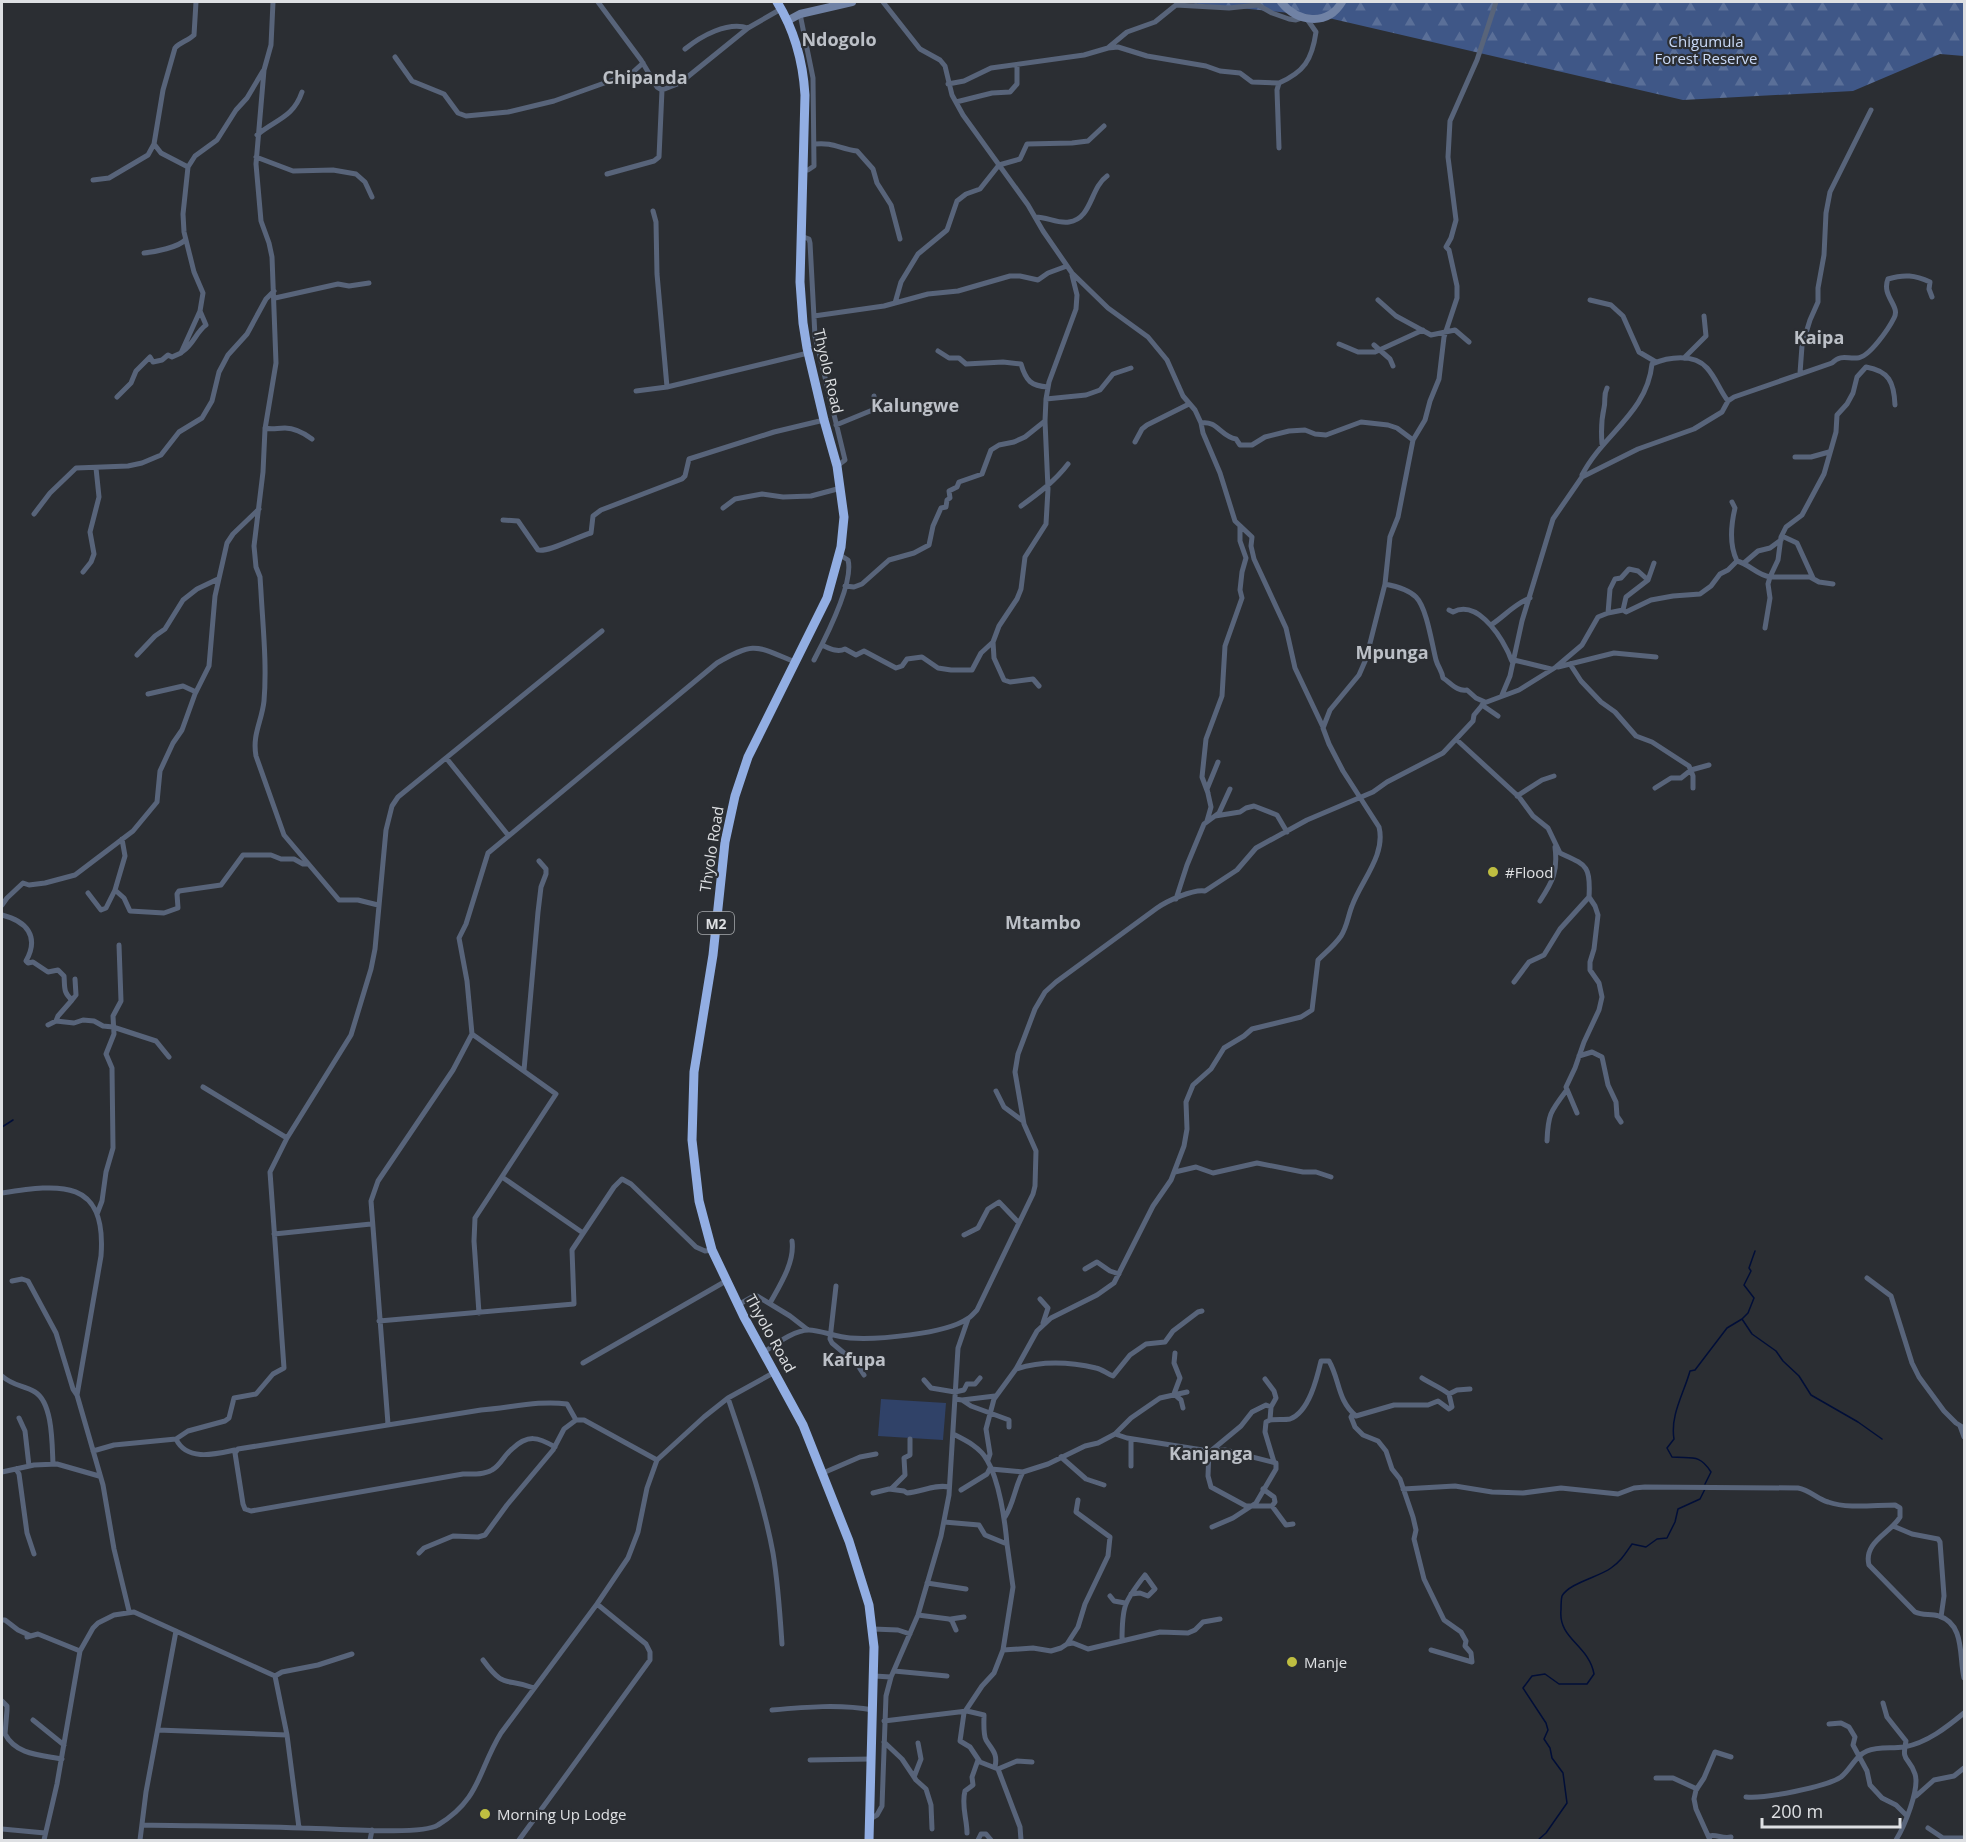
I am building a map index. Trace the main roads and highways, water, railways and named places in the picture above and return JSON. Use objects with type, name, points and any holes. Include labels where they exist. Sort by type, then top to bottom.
[{"type":"highway","name":"Thyolo Road","points":[[779,5],[798,46],[806,95],[800,282],[803,323],[808,353],[837,466],[844,517],[840,555],[827,598],[741,775],[726,842],[713,954],[692,1093],[692,1140],[696,1184],[712,1250],[738,1305],[803,1425],[861,1572],[873,1629],[874,1676],[869,1840]]},
{"type":"waterway","points":[[2,1127],[13,1120]]},
{"type":"waterway","points":[[1755,1251],[1749,1268],[1751,1271],[1744,1285],[1754,1298],[1748,1313],[1742,1319],[1752,1334],[1776,1351],[1799,1376],[1811,1395],[1858,1422],[1882,1439]]},
{"type":"waterway","points":[[1705,1484],[1711,1472],[1703,1462],[1694,1458],[1672,1457],[1667,1448],[1674,1439],[1674,1421],[1690,1371],[1695,1370],[1727,1328],[1742,1319]]},
{"type":"waterway","points":[[1538,1840],[1546,1833],[1567,1803],[1563,1773],[1552,1758],[1550,1748],[1544,1739],[1548,1730],[1546,1723],[1523,1688],[1532,1676],[1545,1674],[1559,1684],[1587,1684],[1594,1674],[1586,1656],[1564,1628],[1561,1620],[1562,1596],[1571,1587],[1611,1568],[1632,1544],[1646,1547],[1657,1539],[1667,1538],[1675,1522],[1678,1509],[1700,1499],[1705,1489]]},
{"type":"place","name":"#Flood","points":[[1493,872]]},
{"type":"place","name":"Manje","points":[[1292,1662]]},
{"type":"place","name":"Morning Up Lodge","points":[[485,1814]]},
{"type":"district","name":"Ndogolo","points":[[839,39]]},
{"type":"district","name":"Chipanda","points":[[645,77]]},
{"type":"district","name":"Kaipa","points":[[1819,337]]},
{"type":"district","name":"Kalungwe","points":[[915,405]]},
{"type":"district","name":"Mpunga","points":[[1392,652]]},
{"type":"district","name":"Mtambo","points":[[1043,922]]},
{"type":"district","name":"Kafupa","points":[[854,1359]]},
{"type":"district","name":"Kanjanga","points":[[1211,1453]]},
{"type":"park label","name":"Chigumula Forest Reserve","points":[[1706,50]]}]
